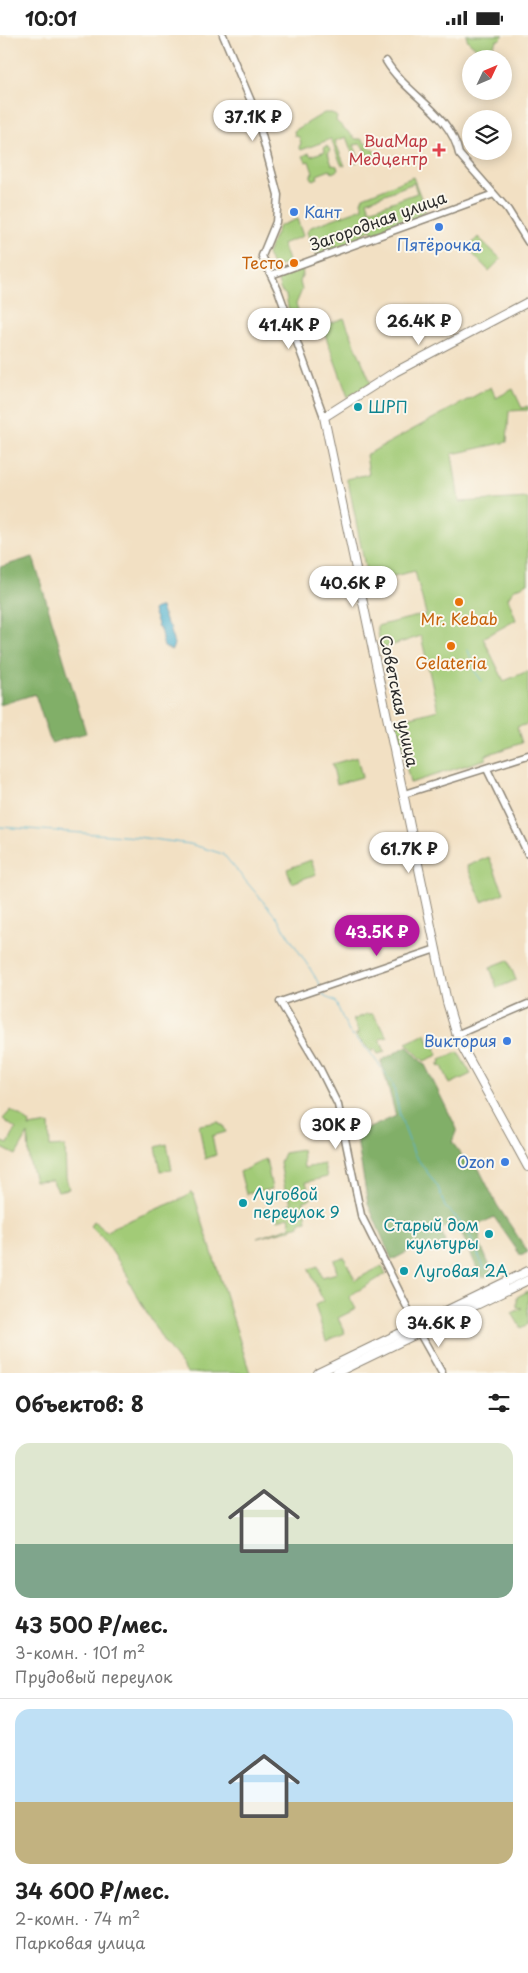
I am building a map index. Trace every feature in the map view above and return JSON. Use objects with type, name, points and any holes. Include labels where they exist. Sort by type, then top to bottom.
[{"type":"main road","points":[[324,417],[395,372],[528,302]]},
{"type":"main road","name":"Советская улица","points":[[324,417],[447,1002],[456,1035],[528,1167]]},
{"type":"main road","points":[[336,1373],[417,1328],[528,1271]]},
{"type":"main road","points":[[318,1373],[528,1280]]},
{"type":"street","name":"Советская улица","points":[[223,35],[256,113],[278,195],[276,222],[262,256],[291,325],[324,417]]},
{"type":"street","points":[[386,61],[393,73],[447,125],[458,145],[459,154],[508,210],[528,242]]},
{"type":"street","name":"Загородная улица","points":[[271,275],[494,193]]},
{"type":"street","points":[[404,794],[528,755]]},
{"type":"street","points":[[487,769],[528,854]]},
{"type":"street","points":[[436,949],[325,985],[280,1002],[319,1067],[338,1105],[361,1215],[417,1328],[442,1373]]},
{"type":"street","points":[[456,1035],[528,1005]]},
{"type":"green space","points":[[466,35],[504,35],[497,40],[491,50],[480,48],[478,50],[468,41]]},
{"type":"green space","points":[[324,113],[332,113],[337,117],[336,121],[356,139],[361,139],[376,153],[374,158],[368,160],[365,149],[360,144],[354,145],[359,159],[356,163],[346,137],[335,141],[345,166],[341,164],[331,139],[301,150],[299,147],[301,143],[299,137],[295,136],[294,131]]},
{"type":"green space","points":[[327,146],[330,150],[328,153],[332,165],[337,166],[338,170],[332,173],[330,170],[317,175],[318,178],[313,180],[309,161],[306,162],[303,156],[309,153],[311,156],[325,151],[324,148]]},
{"type":"green space","points":[[413,177],[426,211],[421,212],[422,217],[377,233],[372,233],[371,230],[363,233],[362,239],[319,255],[314,252],[307,232],[311,227],[363,208],[361,202],[363,197]],"holes":[[[414,183],[417,193],[370,210],[367,201]]]},
{"type":"green space","points":[[297,219],[303,236],[282,244],[289,263],[273,268],[267,254],[279,226]]},
{"type":"green space","points":[[478,237],[501,259],[489,271],[467,248]]},
{"type":"green space","points":[[301,267],[303,273],[300,282],[302,290],[296,304],[303,324],[296,327],[288,307],[286,295],[281,291],[278,282],[280,277]]},
{"type":"green space","points":[[344,318],[371,383],[348,397],[322,326]]},
{"type":"green space","points":[[491,387],[496,398],[513,389],[522,408],[528,406],[528,410],[509,411],[507,442],[452,454],[459,502],[528,498],[528,583],[513,590],[508,598],[516,620],[483,638],[504,681],[528,671],[528,724],[517,727],[522,743],[486,755],[486,759],[410,783],[396,721],[438,710],[421,636],[381,649],[377,626],[426,614],[415,571],[368,582],[346,479],[369,474],[366,455]]},
{"type":"green space","points":[[33,557],[86,733],[51,743],[35,694],[0,705],[0,567]]},
{"type":"green space","points":[[357,757],[362,777],[337,784],[332,764]]},
{"type":"green space","points":[[489,857],[504,893],[482,902],[467,866]]},
{"type":"green space","points":[[311,860],[316,874],[292,883],[287,869]]},
{"type":"green space","points":[[508,960],[516,980],[497,988],[490,967]]},
{"type":"green space","points":[[367,1014],[373,1014],[388,1037],[380,1039],[385,1052],[378,1054],[375,1049],[371,1051],[355,1035],[359,1033],[353,1020]]},
{"type":"green space","points":[[426,1034],[430,1046],[434,1045],[438,1055],[424,1061],[406,1043]]},
{"type":"green space","points":[[407,1046],[425,1065],[457,1129],[452,1142],[466,1161],[479,1169],[497,1205],[528,1252],[521,1256],[494,1217],[478,1225],[481,1246],[492,1271],[486,1276],[481,1277],[460,1230],[453,1223],[441,1229],[445,1242],[418,1255],[415,1248],[392,1260],[368,1204],[356,1134],[396,1116],[381,1061]]},
{"type":"green space","points":[[458,1052],[471,1074],[450,1084],[442,1066],[439,1067],[438,1064],[441,1063],[440,1060]]},
{"type":"green space","points":[[11,1110],[30,1123],[29,1127],[49,1124],[50,1147],[65,1146],[66,1177],[69,1189],[58,1191],[52,1180],[35,1181],[29,1160],[28,1134],[16,1155],[0,1147],[0,1141],[8,1144],[16,1129],[3,1119]]},
{"type":"green space","points":[[219,1122],[220,1125],[223,1125],[226,1132],[212,1136],[216,1155],[205,1159],[199,1125]]},
{"type":"green space","points":[[167,1144],[172,1170],[161,1171],[156,1147]]},
{"type":"green space","points":[[302,1150],[304,1168],[324,1164],[327,1177],[306,1182],[311,1199],[304,1201],[307,1221],[300,1222],[300,1225],[292,1227],[292,1229],[257,1238],[291,1227],[289,1217],[278,1220],[276,1213],[288,1211],[287,1205],[291,1204],[289,1195],[286,1195],[280,1162],[284,1153]]},
{"type":"green space","points":[[266,1159],[272,1189],[246,1194],[240,1172]]},
{"type":"green space","points":[[191,1192],[194,1195],[250,1373],[187,1373],[164,1342],[128,1280],[130,1278],[104,1240],[90,1226],[94,1221],[107,1232],[113,1227],[186,1197]]},
{"type":"green space","points":[[344,1257],[355,1280],[382,1266],[386,1274],[349,1296],[356,1309],[338,1318],[345,1333],[326,1341],[315,1305],[323,1301],[309,1269],[318,1266],[322,1277],[337,1273],[334,1260]]},
{"type":"green space","points":[[528,1291],[528,1324],[521,1328],[512,1313],[522,1308],[517,1307],[517,1297]]},
{"type":"water","points":[[161,607],[165,621],[171,628],[170,631],[174,644],[172,650],[164,647],[161,632],[157,626],[153,611]]},
{"type":"waterway","points":[[468,650],[472,661],[476,662],[474,670],[482,681]]},
{"type":"waterway","points":[[0,827],[137,837],[190,844],[223,854],[277,918],[320,986]]},
{"type":"waterway","points":[[322,992],[325,997],[335,1001],[349,1032],[369,1051],[393,1084],[400,1116],[414,1154],[438,1187],[445,1207],[456,1217],[469,1234],[485,1270]]},
{"type":"place","name":"ВиаМар Медцентр","points":[[439,150]]},
{"type":"place","name":"Кант","points":[[294,212]]},
{"type":"place","name":"Пятёрочка","points":[[439,227]]},
{"type":"place","name":"Тесто","points":[[294,263]]},
{"type":"place","name":"ШРП","points":[[358,407]]},
{"type":"place","name":"Mr. Kebab","points":[[459,602]]},
{"type":"place","name":"Gelateria","points":[[451,646]]},
{"type":"place","name":"Виктория","points":[[507,1041]]},
{"type":"place","name":"Ozon","points":[[505,1162]]},
{"type":"place","name":"Луговой переулок 9","points":[[243,1203]]},
{"type":"place","name":"Старый дом культуры","points":[[489,1234]]},
{"type":"place","name":"Луговая 2А","points":[[404,1271]]}]
